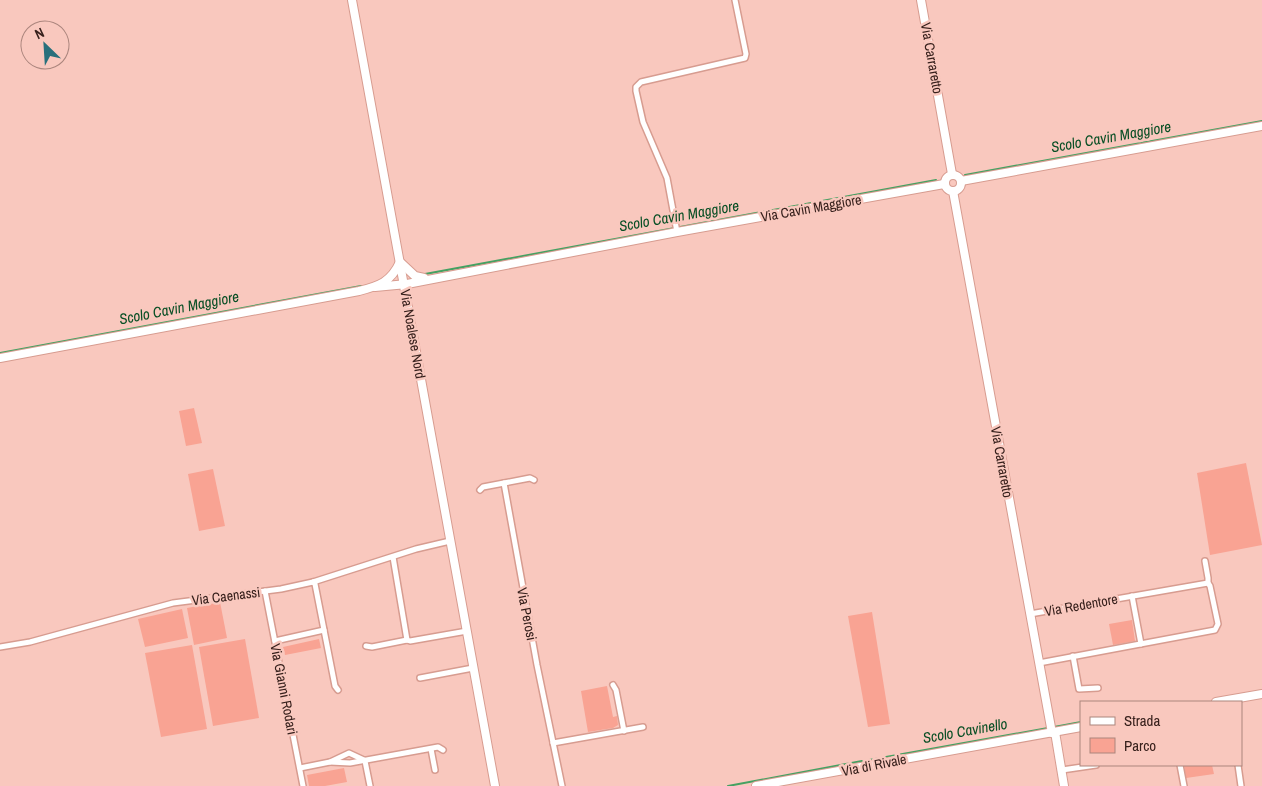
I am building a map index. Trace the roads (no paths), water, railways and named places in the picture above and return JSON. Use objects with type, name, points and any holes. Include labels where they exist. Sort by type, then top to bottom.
[{"type":"street","name":"Via Noalese Nord","points":[[352,0],[495,786]]},
{"type":"street","points":[[676,228],[670,189],[662,164],[643,122],[638,105],[636,87],[641,82],[745,58],[746,54],[735,0]]},
{"type":"street","name":"Via Carraretto","points":[[921,0],[952,174]]},
{"type":"street","points":[[961,181],[1262,126]]},
{"type":"street","points":[[952,174],[958,176],[961,181],[959,188],[953,191],[948,190],[944,184],[946,178],[952,174]]},
{"type":"street","name":"Via Cavin Maggiore","points":[[0,358],[428,278],[676,228],[944,184]]},
{"type":"street","name":"Via Carraretto","points":[[953,191],[1039,663],[1064,786]]},
{"type":"street","points":[[400,262],[415,276]]},
{"type":"street","name":"Via Cavin Maggiore","points":[[375,287],[390,278],[400,262]]},
{"type":"street","name":"Via Cavin Maggiore","points":[[403,282],[415,276],[428,278]]},
{"type":"street","name":"Via Cavin Maggiore","points":[[390,278],[398,278],[403,282]]},
{"type":"street","points":[[480,490],[530,478],[534,480]]},
{"type":"street","name":"Via Perosi","points":[[504,484],[526,610],[562,786]]},
{"type":"street","name":"Via Caenassi","points":[[0,647],[30,642],[173,603],[265,591],[313,582],[450,541]]},
{"type":"street","points":[[393,557],[407,640]]},
{"type":"street","points":[[1039,663],[1217,629],[1218,622],[1204,561]]},
{"type":"street","points":[[313,582],[316,584],[335,686],[338,690]]},
{"type":"street","name":"Via Redentore","points":[[1030,614],[1208,583]]},
{"type":"street","name":"Via Gianni Rodari","points":[[265,591],[304,786]]},
{"type":"street","name":"Via Redentore","points":[[1132,596],[1141,644]]},
{"type":"street","points":[[275,641],[324,630]]},
{"type":"street","points":[[366,646],[372,647],[467,631]]},
{"type":"street","points":[[1074,656],[1079,689],[1098,688]]},
{"type":"street","points":[[420,678],[473,668]]},
{"type":"street","points":[[613,685],[616,690],[624,730]]},
{"type":"street","points":[[1227,701],[1262,694]]},
{"type":"street","points":[[553,744],[643,727]]},
{"type":"street","name":"Via di Rivale","points":[[756,786],[1080,727]]},
{"type":"street","points":[[330,762],[347,763],[438,748],[443,750]]},
{"type":"street","points":[[431,749],[435,770]]},
{"type":"street","points":[[300,768],[330,762],[349,754],[365,761]]},
{"type":"street","points":[[365,761],[370,786]]},
{"type":"street","points":[[1062,770],[1089,766]]},
{"type":"street","points":[[1180,766],[1184,786]]},
{"type":"street","points":[[1238,766],[1241,786]]},
{"type":"waterway","name":"Scolo Cavin Maggiore","points":[[965,175],[1262,121]]},
{"type":"waterway","name":"Scolo Cavin Maggiore","points":[[425,274],[936,180]]},
{"type":"waterway","name":"Scolo Cavin Maggiore","points":[[0,353],[361,286]]},
{"type":"waterway","name":"Scolo Cavinello","points":[[1054,727],[1080,722]]},
{"type":"waterway","name":"Scolo Cavinello","points":[[886,757],[1048,728]]},
{"type":"waterway","name":"Scolo Cavinello","points":[[869,760],[881,758]]},
{"type":"waterway","name":"Scolo Cavinello","points":[[728,786],[862,761]]}]
